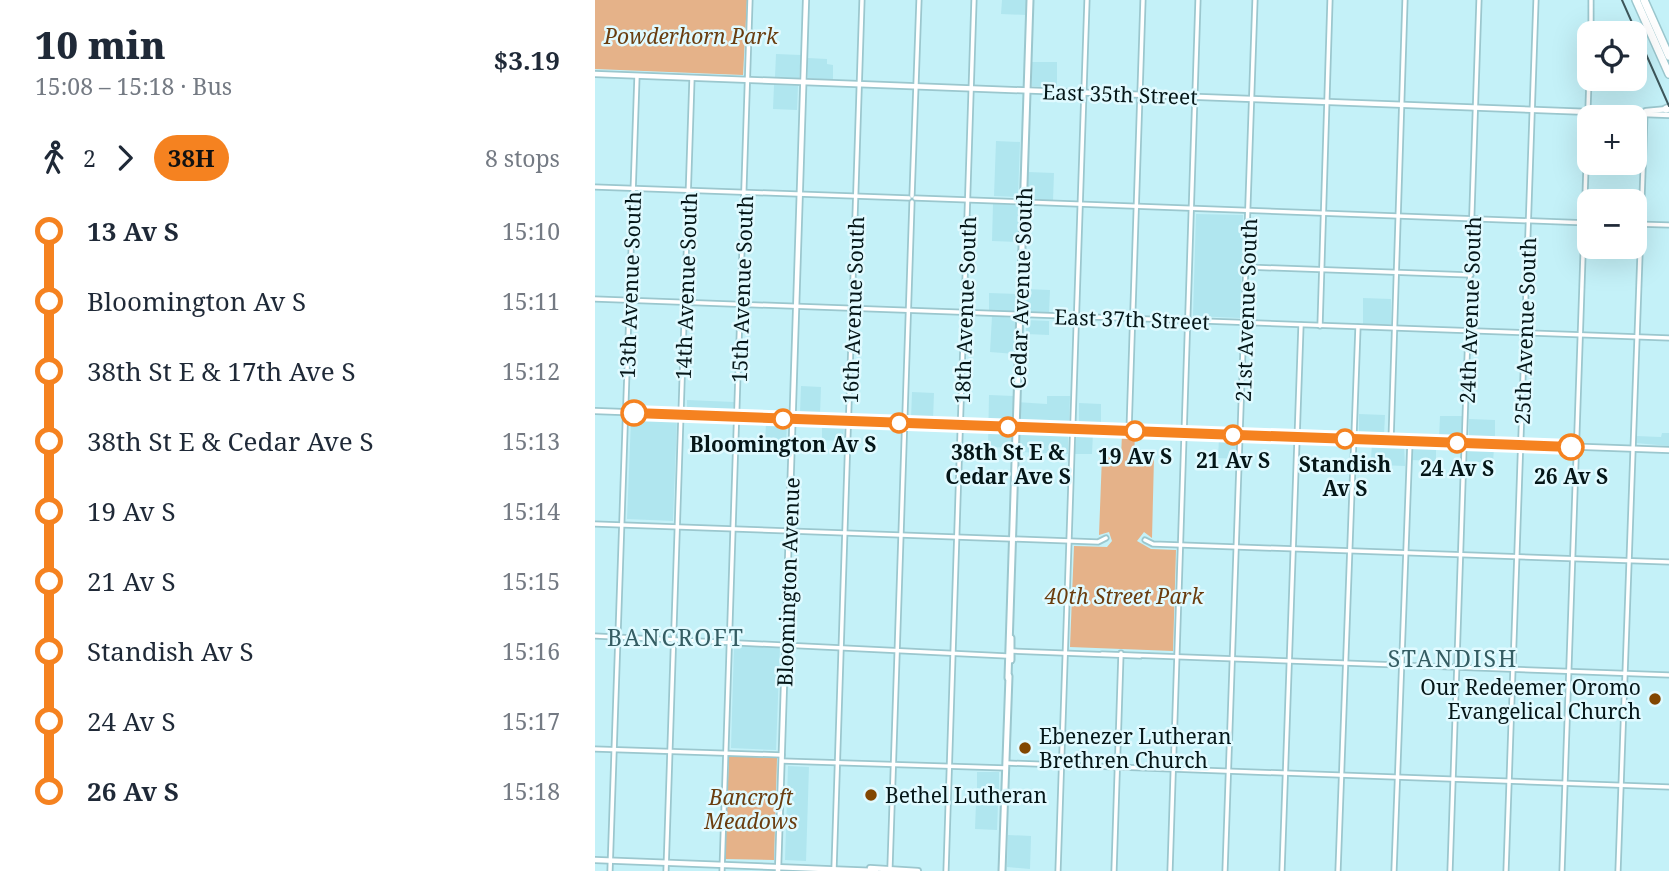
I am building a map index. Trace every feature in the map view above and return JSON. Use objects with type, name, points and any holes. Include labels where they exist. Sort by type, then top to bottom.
[{"type":"highway","points":[[1636,0],[1669,74]]},
{"type":"highway","points":[[1644,0],[1669,56]]},
{"type":"main road","name":"Cedar Avenue South","points":[[1002,871],[1030,0]]},
{"type":"street","name":"15th Avenue South","points":[[722,871],[750,0]]},
{"type":"street","name":"Bloomington Avenue","points":[[778,869],[806,0]]},
{"type":"street","name":"16th Avenue South","points":[[834,870],[862,0]]},
{"type":"street","points":[[890,867],[919,0]]},
{"type":"street","name":"18th Avenue South","points":[[947,871],[974,0]]},
{"type":"street","points":[[1058,871],[1087,0]]},
{"type":"street","points":[[1129,431],[1143,0]]},
{"type":"street","points":[[1170,871],[1198,0]]},
{"type":"street","name":"21st Avenue South","points":[[1226,871],[1255,0]]},
{"type":"street","points":[[1320,326],[1330,0]]},
{"type":"street","points":[[1391,441],[1405,0]]},
{"type":"street","name":"24th Avenue South","points":[[1450,871],[1479,0]]},
{"type":"street","name":"25th Avenue South","points":[[1506,871],[1536,0]]},
{"type":"street","points":[[1591,0],[1591,21]]},
{"type":"street","name":"East 35th Street","points":[[595,74],[1577,110]]},
{"type":"street","name":"13th Avenue South","points":[[610,871],[637,76]]},
{"type":"street","name":"14th Avenue South","points":[[666,871],[692,78]]},
{"type":"street","name":"East 35th Street","points":[[1647,111],[1668,110]]},
{"type":"street","points":[[595,187],[1577,222]]},
{"type":"street","points":[[1647,224],[1669,225]]},
{"type":"street","points":[[1562,871],[1585,259]]},
{"type":"street","points":[[1618,871],[1640,259]]},
{"type":"street","points":[[1247,267],[1471,275]]},
{"type":"street","name":"East 37th Street","points":[[595,299],[1669,338]]},
{"type":"street","points":[[1282,871],[1301,325]]},
{"type":"street","points":[[1338,871],[1358,327]]},
{"type":"street","points":[[595,411],[1669,450]]},
{"type":"street","points":[[1394,871],[1410,442]]},
{"type":"street","points":[[595,524],[958,539],[1098,542],[1106,538]]},
{"type":"street","points":[[1145,540],[1153,544],[1669,562]]},
{"type":"street","points":[[595,636],[730,641],[842,649],[980,654],[1102,654],[1669,675]]},
{"type":"street","points":[[1114,871],[1121,655]]},
{"type":"street","points":[[595,748],[726,753],[893,765],[1061,765],[1669,787]]},
{"type":"street","points":[[595,860],[722,864],[778,869],[890,867],[918,871]]},
{"type":"street","points":[[861,869],[876,871]]},
{"type":"shaded area","points":[[1002,0],[1026,0],[1026,15],[1001,14]]},
{"type":"shaded area","points":[[776,54],[801,55],[799,78],[775,77]]},
{"type":"shaded area","points":[[808,58],[827,59],[827,64],[833,65],[833,80],[808,78]]},
{"type":"shaded area","points":[[1032,62],[1057,62],[1057,88],[1032,86]]},
{"type":"shaded area","points":[[774,85],[798,86],[797,110],[773,109]]},
{"type":"shaded area","points":[[996,141],[1020,142],[1018,197],[994,196]]},
{"type":"shaded area","points":[[1028,172],[1054,173],[1053,201],[1028,200]]},
{"type":"shaded area","points":[[993,204],[1019,205],[1019,242],[992,241]]},
{"type":"shaded area","points":[[1196,214],[1243,215],[1240,318],[1193,316]]},
{"type":"shaded area","points":[[1024,289],[1050,290],[1049,313],[1024,312]]},
{"type":"shaded area","points":[[989,293],[1018,294],[1016,311],[989,311]]},
{"type":"shaded area","points":[[1363,298],[1391,299],[1391,324],[1363,324]]},
{"type":"shaded area","points":[[992,316],[1016,318],[1015,354],[990,352]]},
{"type":"shaded area","points":[[1026,320],[1049,321],[1049,335],[1026,334]]},
{"type":"shaded area","points":[[801,386],[821,387],[820,415],[800,413]]},
{"type":"shaded area","points":[[912,392],[934,393],[933,420],[911,419]]},
{"type":"shaded area","points":[[989,395],[1014,396],[1014,402],[1047,404],[1047,396],[1070,396],[1069,424],[1046,424],[1047,432],[1068,433],[1068,454],[1019,452],[1019,448],[988,447]]},
{"type":"shaded area","points":[[687,400],[734,402],[733,412],[687,410]]},
{"type":"shaded area","points":[[1079,403],[1101,404],[1101,425],[1079,424]]},
{"type":"shaded area","points":[[1359,414],[1385,415],[1384,435],[1359,434]]},
{"type":"shaded area","points":[[1440,416],[1463,416],[1462,439],[1439,439]]},
{"type":"shaded area","points":[[677,419],[673,521],[627,519],[631,420]]},
{"type":"shaded area","points":[[1469,419],[1495,420],[1495,440],[1469,438]]},
{"type":"shaded area","points":[[766,423],[787,424],[786,444],[765,444]]},
{"type":"shaded area","points":[[822,425],[844,426],[843,441],[822,440]]},
{"type":"shaded area","points":[[1077,432],[1093,433],[1092,454],[1074,454]]},
{"type":"shaded area","points":[[1662,433],[1669,433],[1669,446],[1636,443],[1636,436],[1661,437]]},
{"type":"shaded area","points":[[1219,438],[1237,440],[1237,459],[1218,458]]},
{"type":"shaded area","points":[[1372,444],[1404,445],[1405,466],[1380,465],[1380,459],[1371,458]]},
{"type":"shaded area","points":[[1413,445],[1436,446],[1436,461],[1411,460]]},
{"type":"shaded area","points":[[1468,447],[1494,448],[1493,462],[1467,462]]},
{"type":"shaded area","points":[[734,646],[780,647],[776,750],[731,748]]},
{"type":"shaded area","points":[[788,766],[809,767],[806,861],[785,860]]},
{"type":"shaded area","points":[[977,772],[999,772],[999,789],[977,788]]},
{"type":"shaded area","points":[[976,803],[998,804],[997,830],[975,829]]},
{"type":"shaded area","points":[[1008,835],[1031,836],[1030,869],[1007,867]]},
{"type":"green space","name":"Powderhorn Park","points":[[595,0],[747,0],[743,75],[595,69]]},
{"type":"green space","name":"40th Street Park","points":[[1122,434],[1135,434],[1134,457],[1154,458],[1152,538],[1144,532],[1137,541],[1151,549],[1176,550],[1173,651],[1070,647],[1074,546],[1107,547],[1112,541],[1109,532],[1099,535],[1102,456],[1121,457]]},
{"type":"green space","name":"Bancroft Meadows","points":[[729,756],[777,758],[774,860],[725,859]]},
{"type":"tram line","points":[[1622,0],[1669,106]]},
{"type":"bus line","name":"38H","points":[[634,413],[1571,447]]},
{"type":"place","name":"Bloomington Av S","points":[[783,419]]},
{"type":"place","name":"38th St E & Cedar Ave S","points":[[1008,427]]},
{"type":"place","name":"19 Av S","points":[[1135,431]]},
{"type":"place","name":"21 Av S","points":[[1233,435]]},
{"type":"place","name":"Standish Av S","points":[[1345,439]]},
{"type":"place","name":"24 Av S","points":[[1457,443]]},
{"type":"place","name":"26 Av S","points":[[1571,447]]},
{"type":"place","name":"Our Redeemer Oromo Evangelical Church","points":[[1655,699]]},
{"type":"place","name":"Ebenezer Lutheran Brethren Church","points":[[1025,748]]},
{"type":"place","name":"Bethel Lutheran","points":[[871,795]]},
{"type":"district","name":"BANCROFT","points":[[676,637]]},
{"type":"district","name":"STANDISH","points":[[1453,658]]}]
